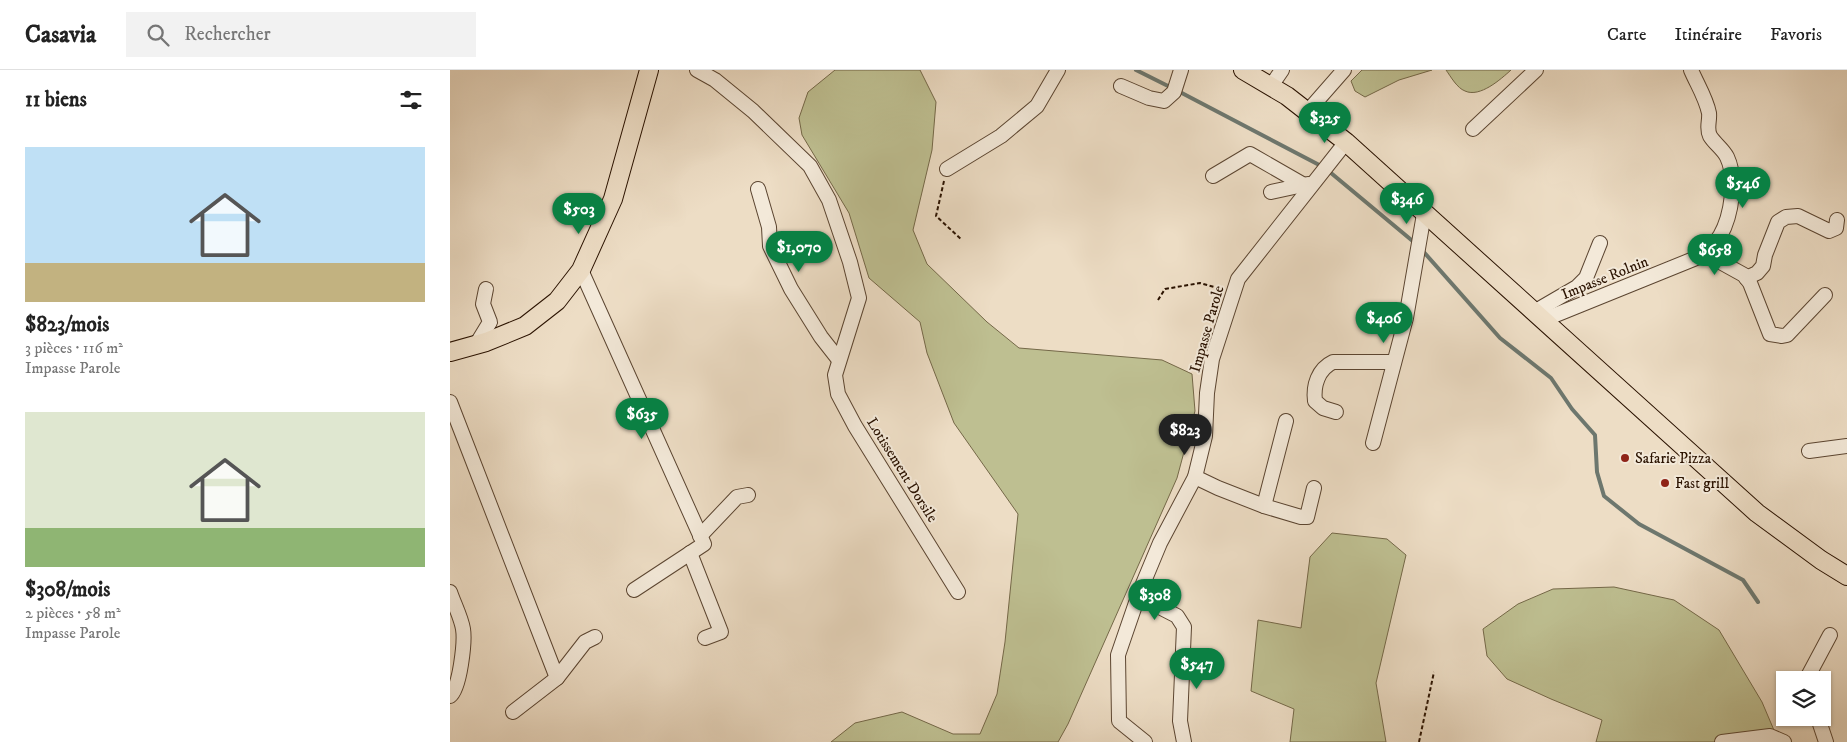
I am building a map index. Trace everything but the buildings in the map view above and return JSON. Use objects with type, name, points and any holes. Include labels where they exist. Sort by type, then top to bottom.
[{"type":"main road","points":[[450,352],[476,345],[525,326],[557,301],[581,270],[613,199],[649,70]]},
{"type":"main road","points":[[1243,70],[1308,111],[1346,142],[1758,513],[1820,560],[1847,576]]},
{"type":"street","name":"Lotissement Dorsile","points":[[697,70],[716,80],[810,166],[829,200],[850,262],[859,298],[835,375],[838,394],[855,426],[958,592]]},
{"type":"street","points":[[947,169],[1002,136],[1038,106],[1058,70]]},
{"type":"street","points":[[1121,86],[1148,98],[1164,101],[1175,88],[1180,70]]},
{"type":"street","points":[[1271,86],[1282,70]]},
{"type":"street","points":[[1308,111],[1344,70]]},
{"type":"street","points":[[1473,129],[1536,70]]},
{"type":"street","points":[[1691,70],[1709,114],[1708,129],[1710,135],[1726,155],[1732,171],[1732,191],[1727,218],[1720,235],[1706,254],[1744,275],[1750,283],[1770,334],[1776,336],[1787,335],[1825,295]]},
{"type":"street","name":"Impasse Parole","points":[[1146,742],[1119,721],[1118,655],[1138,596],[1160,543],[1195,477],[1205,436],[1207,393],[1212,359],[1233,292],[1238,279],[1309,184],[1346,142]]},
{"type":"street","points":[[1212,176],[1250,154],[1309,184]]},
{"type":"street","points":[[1271,192],[1309,184]]},
{"type":"street","points":[[758,189],[769,227],[770,246],[791,289],[821,337],[839,360]]},
{"type":"street","points":[[1373,442],[1406,318],[1424,214]]},
{"type":"street","points":[[1746,278],[1758,273],[1763,266],[1765,255],[1778,222],[1786,217],[1798,216],[1828,231],[1836,228],[1837,220]]},
{"type":"street","points":[[1539,316],[1586,278],[1600,243]]},
{"type":"street","name":"Impasse Rolnin","points":[[1539,316],[1706,254]]},
{"type":"street","points":[[581,270],[704,544],[634,590]]},
{"type":"street","points":[[476,345],[490,322],[483,304],[486,290]]},
{"type":"street","points":[[1336,412],[1323,408],[1315,402],[1314,393],[1317,378],[1325,366],[1333,362],[1394,362]]},
{"type":"street","points":[[450,402],[557,678]]},
{"type":"street","points":[[1264,506],[1286,421]]},
{"type":"street","points":[[1809,451],[1847,446]]},
{"type":"street","points":[[1195,477],[1264,506],[1301,517],[1307,517],[1314,488]]},
{"type":"street","points":[[700,536],[737,497],[748,496]]},
{"type":"street","points":[[690,554],[721,632],[705,638]]},
{"type":"street","points":[[450,592],[463,630],[459,678],[455,693],[450,696]]},
{"type":"street","points":[[1138,596],[1177,616],[1184,627],[1180,721],[1184,742]]},
{"type":"street","points":[[1811,671],[1830,635]]},
{"type":"street","points":[[513,712],[557,678],[585,642],[595,637]]},
{"type":"street","points":[[1821,726],[1826,742]]},
{"type":"street","points":[[1722,742],[1770,736],[1784,742]]},
{"type":"path","points":[[947,169],[936,216],[962,240]]},
{"type":"path","points":[[1158,300],[1165,289],[1200,283],[1233,292]]},
{"type":"path","points":[[1419,742],[1434,672]]},
{"type":"green space","points":[[835,70],[920,70],[936,102],[932,150],[913,230],[927,264],[987,322],[1019,348],[1162,360],[1192,374],[1195,411],[1177,478],[1068,724],[1058,742],[831,742],[855,723],[902,712],[953,734],[980,734],[997,694],[1005,642],[1018,514],[954,423],[927,353],[920,322],[869,278],[849,213],[802,135],[799,118],[808,92]]},
{"type":"green space","points":[[1362,70],[1432,70],[1399,80],[1365,97],[1355,91],[1351,81]]},
{"type":"green space","points":[[1446,70],[1511,70],[1484,90],[1471,92],[1459,87]]},
{"type":"green space","points":[[1332,533],[1387,539],[1406,555],[1376,683],[1386,742],[1290,742],[1294,709],[1251,691],[1258,620],[1301,628],[1310,557]]},
{"type":"green space","points":[[1614,587],[1674,600],[1719,630],[1762,702],[1779,742],[1596,742],[1602,720],[1507,679],[1487,656],[1483,629],[1518,604],[1553,589]]},
{"type":"waterway","points":[[1136,70],[1172,88]]},
{"type":"waterway","points":[[1178,91],[1325,168],[1415,243]]},
{"type":"waterway","points":[[1422,250],[1500,338],[1551,378],[1572,409],[1595,435],[1597,472],[1604,496],[1639,524],[1743,580],[1758,602]]},
{"type":"place","name":"Safarie Pizza","points":[[1625,458]]},
{"type":"place","name":"Fast grill","points":[[1665,483]]}]
